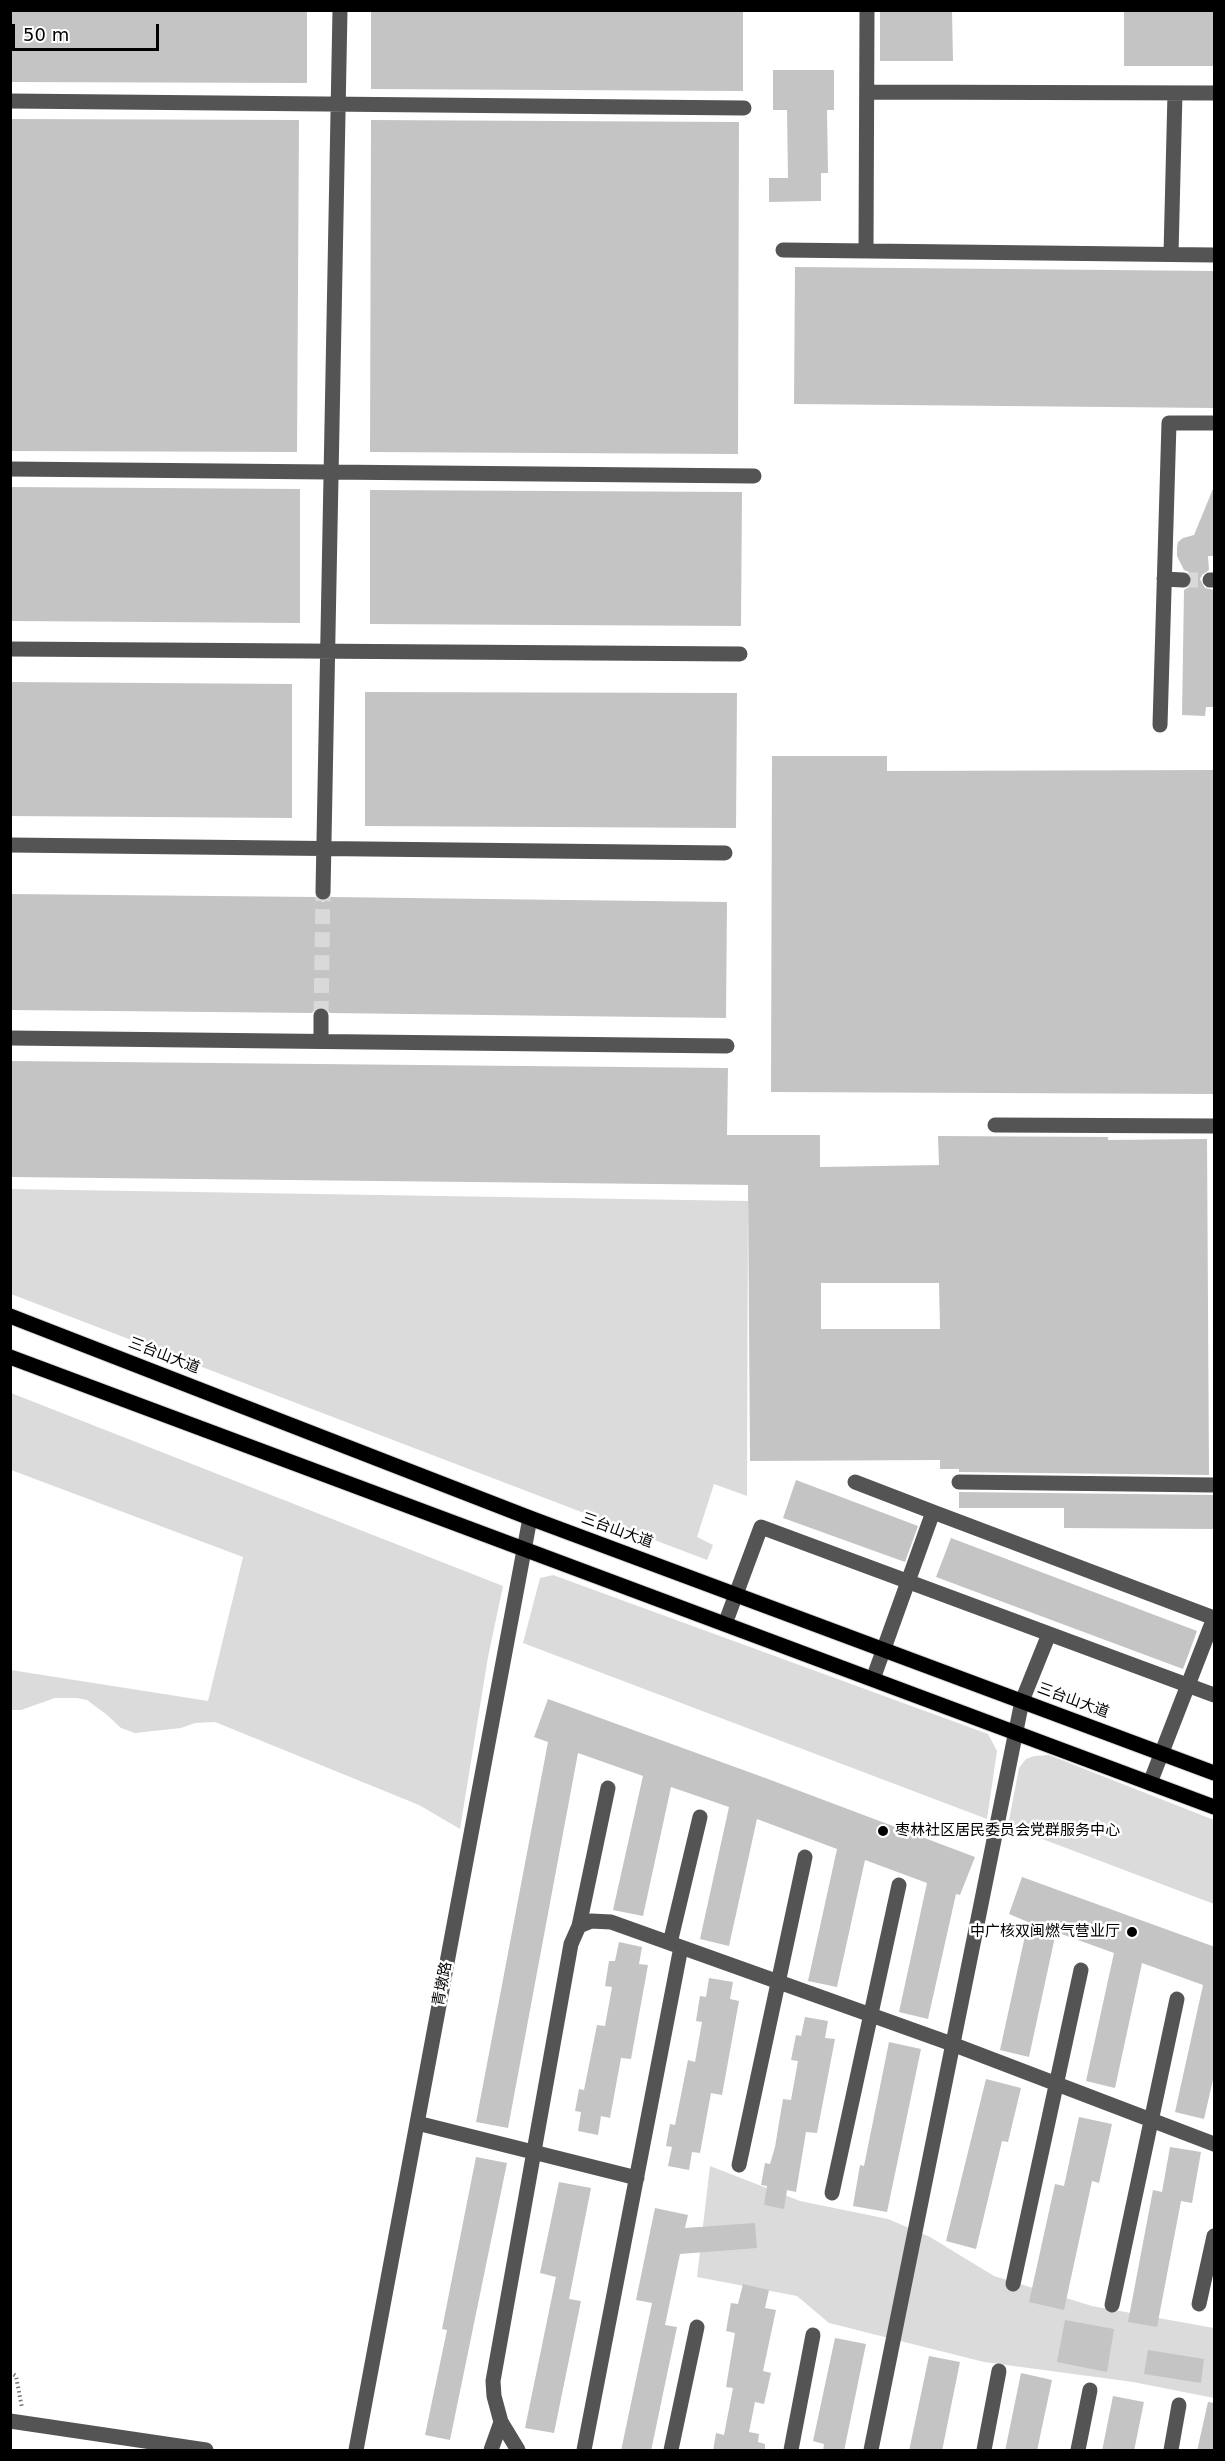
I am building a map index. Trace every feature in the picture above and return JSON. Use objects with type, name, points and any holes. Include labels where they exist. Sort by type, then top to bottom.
[{"type":"main road","name":"三台山大道","points":[[10,1316],[530,1518],[1215,1773]]},
{"type":"main road","points":[[10,1357],[1215,1807]]},
{"type":"street","points":[[322,892],[340,10]]},
{"type":"street","points":[[866,251],[867,10]]},
{"type":"street","points":[[867,92],[1215,93]]},
{"type":"street","points":[[1171,254],[1175,93]]},
{"type":"street","points":[[10,101],[744,108]]},
{"type":"street","points":[[783,250],[1215,255]]},
{"type":"street","points":[[1160,725],[1169,423],[1215,423]]},
{"type":"street","points":[[10,469],[754,476]]},
{"type":"street","points":[[1164,579],[1183,580]]},
{"type":"street","points":[[10,649],[740,654]]},
{"type":"street","points":[[10,845],[725,854]]},
{"type":"street","points":[[321,1016],[321,1041]]},
{"type":"street","points":[[10,1038],[727,1046]]},
{"type":"street","points":[[995,1125],[1215,1126]]},
{"type":"street","points":[[855,1482],[1214,1618],[1150,1783]]},
{"type":"street","points":[[959,1482],[1215,1485]]},
{"type":"street","points":[[873,1679],[933,1512]]},
{"type":"street","name":"青墩路","points":[[356,2451],[530,1518]]},
{"type":"street","points":[[725,1624],[761,1527],[1215,1695]]},
{"type":"street","points":[[871,2451],[1015,1732],[1022,1701],[1049,1634]]},
{"type":"street","points":[[518,2451],[501,2422],[494,2396],[493,2380],[571,1944],[579,1926],[608,1788]]},
{"type":"street","points":[[584,2451],[637,2178],[700,1817]]},
{"type":"street","points":[[738,2165],[805,1857]]},
{"type":"street","points":[[832,2193],[899,1885]]},
{"type":"street","points":[[579,1926],[591,1921],[611,1922],[952,2044],[1215,2144]]},
{"type":"street","points":[[1012,2284],[1080,1970]]},
{"type":"street","points":[[1112,2305],[1177,1999]]},
{"type":"street","points":[[417,2123],[637,2178]]},
{"type":"street","points":[[1199,2304],[1215,2236]]},
{"type":"street","points":[[671,2451],[697,2327]]},
{"type":"street","points":[[791,2451],[813,2335]]},
{"type":"street","points":[[984,2451],[999,2371]]},
{"type":"street","points":[[1078,2451],[1090,2390]]},
{"type":"street","points":[[1171,2451],[1179,2405]]},
{"type":"street","points":[[17,2422],[206,2451]]},
{"type":"street","points":[[491,2451],[501,2422]]},
{"type":"path","points":[[10,2372],[16,2376],[21,2392],[17,2422]]},
{"type":"shaded area","points":[[10,1189],[748,1201],[747,1496],[714,1484],[697,1537],[713,1545],[707,1560],[11,1294]]},
{"type":"shaded area","points":[[11,1393],[503,1586],[488,1657],[460,1829],[419,1805],[215,1722],[135,1733],[121,1728],[87,1700],[77,1698],[55,1698],[21,1710],[11,1710],[11,1670],[208,1701],[243,1557],[11,1470]]},
{"type":"shaded area","points":[[553,1575],[988,1734],[997,1751],[987,1819],[523,1643],[540,1578]]},
{"type":"shaded area","points":[[1049,1755],[1214,1820],[1214,1904],[1008,1826],[1019,1768],[1026,1759]]},
{"type":"shaded area","points":[[710,2166],[800,2201],[888,2219],[930,2237],[994,2276],[1092,2306],[1214,2328],[1214,2398],[1133,2382],[984,2362],[829,2323],[797,2296],[697,2277]]},
{"type":"building","points":[[10,10],[307,10],[307,83],[10,82]]},
{"type":"building","points":[[371,10],[743,10],[743,91],[371,89]]},
{"type":"building","points":[[880,10],[952,10],[953,61],[880,61]]},
{"type":"building","points":[[1124,10],[1215,10],[1215,66],[1124,66]]},
{"type":"building","points":[[773,70],[834,70],[834,110],[827,110],[828,173],[821,173],[821,201],[769,202],[769,178],[788,178],[787,110],[773,110]]},
{"type":"building","points":[[10,119],[299,120],[297,452],[10,451]]},
{"type":"building","points":[[371,120],[739,122],[738,454],[370,452]]},
{"type":"building","points":[[795,267],[1215,271],[1215,408],[794,404]]},
{"type":"building","points":[[1215,484],[1215,556],[1208,556],[1209,570],[1200,579],[1205,588],[1215,590],[1215,707],[1206,707],[1205,716],[1182,715],[1184,590],[1191,586],[1193,580],[1189,572],[1184,570],[1177,556],[1177,548],[1178,542],[1183,538],[1194,535]]},
{"type":"building","points":[[10,487],[300,489],[300,623],[10,621]]},
{"type":"building","points":[[370,490],[742,492],[741,626],[370,624]]},
{"type":"building","points":[[10,682],[292,684],[292,818],[10,816]]},
{"type":"building","points":[[365,692],[737,693],[736,828],[365,826]]},
{"type":"building","points":[[772,756],[887,756],[887,771],[1215,770],[1215,1094],[771,1092]]},
{"type":"building","points":[[10,894],[315,897],[323,902],[331,897],[727,902],[726,1018],[330,1013],[322,1006],[316,1008],[312,1013],[10,1010]]},
{"type":"building","points":[[10,1061],[728,1068],[727,1135],[820,1135],[820,1167],[939,1165],[938,1136],[1108,1137],[1108,1140],[1207,1139],[1209,1475],[959,1472],[959,1469],[940,1469],[940,1460],[750,1461],[748,1185],[10,1177]],"holes":[[[821,1283],[939,1283],[940,1329],[821,1329]]]},
{"type":"building","points":[[796,1480],[918,1526],[905,1562],[783,1518]]},
{"type":"building","points":[[959,1492],[1215,1495],[1215,1529],[1064,1528],[1064,1508],[959,1508]]},
{"type":"building","points":[[951,1538],[1197,1631],[1183,1669],[936,1577]]},
{"type":"building","points":[[548,1699],[975,1857],[960,1895],[956,1894],[928,2019],[899,2012],[927,1883],[865,1860],[837,1987],[808,1981],[837,1849],[757,1819],[729,1946],[700,1939],[729,1807],[671,1787],[643,1916],[613,1910],[643,1776],[578,1753],[508,2128],[476,2122],[548,1742],[534,1737]]},
{"type":"building","points":[[1022,1877],[1215,1947],[1215,2071],[1204,2119],[1175,2112],[1203,1985],[1142,1963],[1115,2088],[1086,2081],[1114,1953],[1056,1932],[1029,2057],[1000,2050],[1028,1922],[1009,1914]]},
{"type":"building","points":[[619,1942],[642,1947],[639,1964],[648,1965],[631,2059],[621,2058],[610,2118],[601,2116],[598,2135],[578,2131],[581,2112],[575,2111],[579,2089],[584,2090],[597,2025],[605,2026],[612,1987],[605,1986],[609,1961],[615,1961]]},
{"type":"building","points":[[709,1978],[733,1982],[730,1999],[739,2001],[722,2095],[711,2093],[700,2153],[692,2152],[689,2170],[668,2166],[672,2147],[666,2146],[670,2124],[675,2125],[688,2060],[695,2062],[702,2022],[696,2021],[700,1996],[706,1997]]},
{"type":"building","points":[[805,2017],[828,2021],[825,2038],[835,2039],[817,2133],[806,2132],[796,2192],[787,2190],[784,2209],[764,2205],[767,2186],[761,2185],[765,2163],[770,2164],[775,2147],[783,2099],[791,2100],[798,2061],[791,2060],[796,2035],[801,2036]]},
{"type":"building","points":[[889,2042],[921,2049],[887,2212],[853,2206],[860,2165],[864,2166]]},
{"type":"building","points":[[986,2079],[1021,2088],[1008,2142],[1002,2141],[976,2249],[946,2241]]},
{"type":"building","points":[[1079,2117],[1112,2124],[1099,2183],[1092,2181],[1064,2310],[1029,2302],[1055,2184],[1064,2186]]},
{"type":"building","points":[[1170,2147],[1201,2152],[1192,2203],[1181,2201],[1157,2327],[1128,2322],[1153,2190],[1162,2192]]},
{"type":"building","points":[[476,2157],[507,2163],[450,2440],[425,2435],[447,2330],[442,2329]]},
{"type":"building","points":[[559,2182],[591,2188],[569,2299],[581,2301],[554,2433],[525,2428],[556,2277],[540,2273]]},
{"type":"building","points":[[655,2208],[688,2215],[685,2228],[755,2223],[757,2248],[680,2254],[665,2325],[677,2327],[651,2451],[621,2451],[652,2303],[636,2300]]},
{"type":"building","points":[[743,2284],[769,2290],[765,2308],[776,2310],[763,2371],[771,2373],[764,2404],[755,2402],[749,2432],[759,2434],[758,2442],[765,2444],[765,2451],[713,2451],[716,2433],[724,2435],[733,2388],[726,2387],[735,2333],[726,2331],[731,2303],[738,2304]]},
{"type":"building","points":[[1065,2320],[1114,2329],[1107,2372],[1057,2362]]},
{"type":"building","points":[[835,2338],[866,2344],[844,2451],[823,2451],[824,2444],[813,2441]]},
{"type":"building","points":[[1148,2350],[1204,2359],[1201,2383],[1144,2374]]},
{"type":"building","points":[[929,2356],[960,2362],[942,2451],[909,2451]]},
{"type":"building","points":[[1021,2373],[1052,2380],[1037,2451],[1005,2451]]},
{"type":"building","points":[[1113,2396],[1144,2402],[1134,2451],[1102,2451]]},
{"type":"building","points":[[1208,2402],[1215,2403],[1215,2451],[1197,2451]]},
{"type":"tunnel","points":[[1183,580],[1210,580]]},
{"type":"tunnel","points":[[321,1016],[323,892]]},
{"type":"place","name":"枣林社区居民委员会党群服务中心","points":[[883,1831]]},
{"type":"place","name":"中广核双闽燃气营业厅","points":[[1132,1932]]}]
